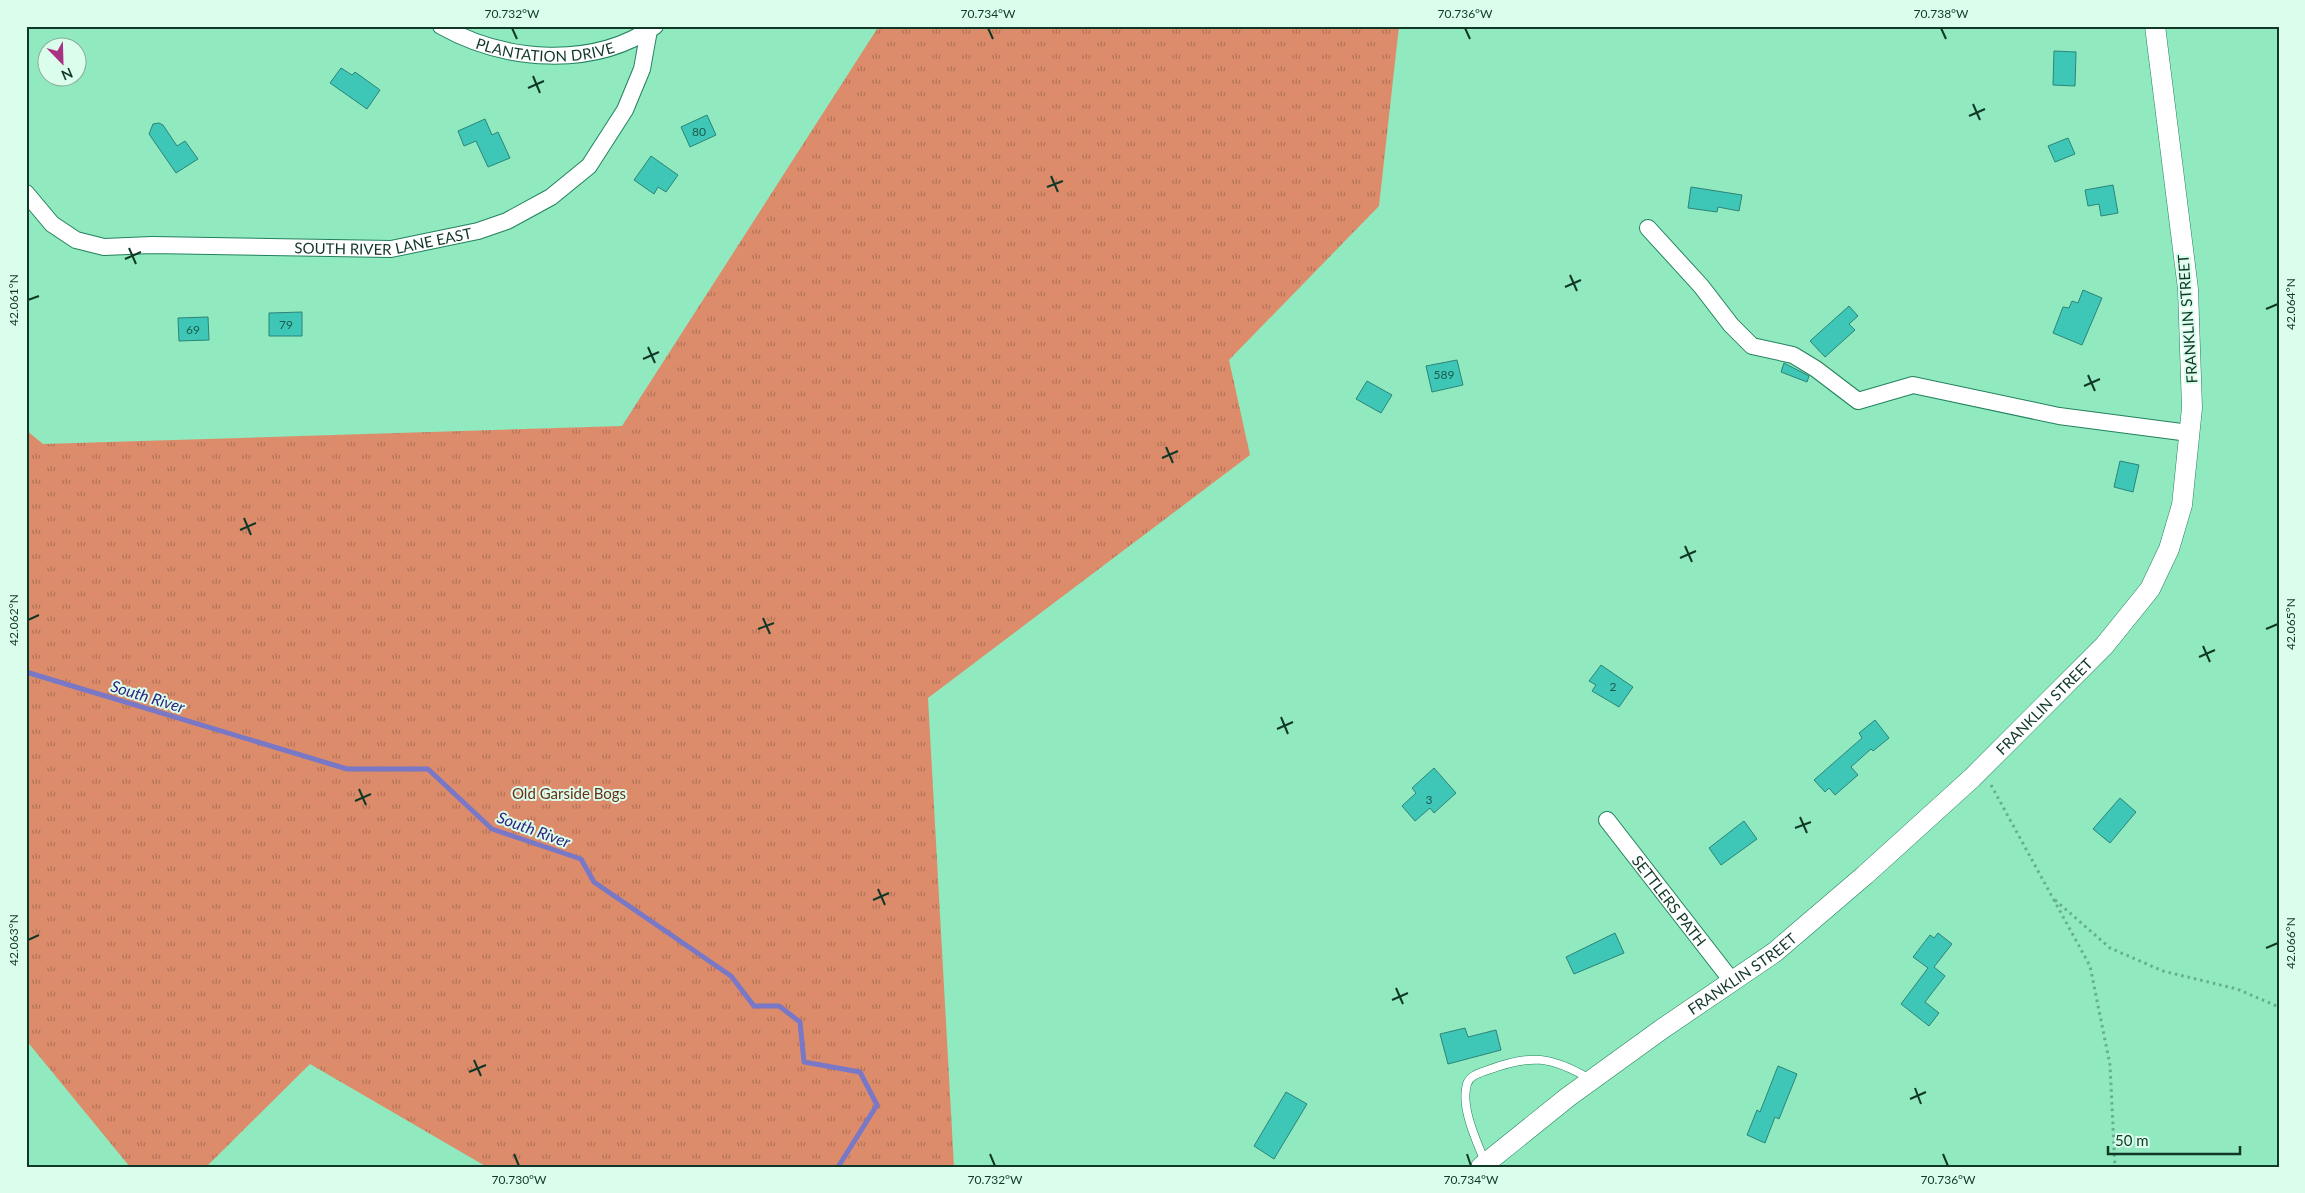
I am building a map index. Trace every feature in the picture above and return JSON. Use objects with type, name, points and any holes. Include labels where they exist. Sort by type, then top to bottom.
[{"type":"street","name":"PLANTATION DRIVE","points":[[441,26],[462,38],[494,47],[526,54],[560,56],[622,45],[652,28]]},
{"type":"street","name":"FRANKLIN STREET","points":[[1483,1165],[1592,1080],[1782,947],[1972,778],[2104,646],[2150,589],[2169,549],[2182,505],[2192,408],[2188,289],[2154,26]]},
{"type":"street","name":"SOUTH RIVER LANE EAST","points":[[26,193],[52,224],[76,240],[104,247],[223,245],[392,249],[478,231],[507,221],[551,197],[589,166],[625,110],[642,69],[652,28]]},
{"type":"street","points":[[1648,228],[1701,286],[1731,325],[1752,346],[1793,355],[1816,369],[1858,401],[1913,385],[2059,416],[2189,434]]},
{"type":"street","name":"SETTLERS PATH","points":[[1608,820],[1732,981]]},
{"type":"lane","points":[[1483,1165],[1469,1121],[1466,1098],[1467,1084],[1472,1076],[1511,1061],[1544,1059],[1567,1066],[1592,1080]]},
{"type":"path","points":[[1991,785],[2090,966],[2110,1065],[2115,1167]]},
{"type":"path","points":[[2052,898],[2110,948],[2163,971],[2237,989],[2279,1007]]},
{"type":"green space","name":"Old Garside Bogs","points":[[879,26],[1399,26],[1379,206],[1229,360],[1250,455],[928,698],[954,1167],[487,1167],[310,1064],[206,1167],[130,1167],[26,1040],[26,430],[43,444],[622,426]]},
{"type":"building","points":[[2054,51],[2076,52],[2075,86],[2053,85]]},
{"type":"building","points":[[341,68],[352,75],[355,72],[380,90],[367,109],[330,83]]},
{"type":"building","points":[[707,115],[716,135],[690,147],[681,127]]},
{"type":"building","points":[[485,119],[492,135],[498,132],[510,158],[488,167],[476,141],[464,146],[458,131]]},
{"type":"building","points":[[159,123],[163,125],[177,146],[185,141],[198,159],[176,173],[149,134],[153,124]]},
{"type":"building","points":[[2068,138],[2075,154],[2055,162],[2048,146]]},
{"type":"building","points":[[651,156],[678,175],[666,192],[658,187],[654,194],[634,180]]},
{"type":"building","points":[[2113,185],[2118,213],[2101,216],[2099,204],[2088,206],[2085,190]]},
{"type":"building","points":[[1691,187],[1742,195],[1739,211],[1718,207],[1717,212],[1688,208]]},
{"type":"building","points":[[2083,290],[2102,298],[2082,345],[2053,333],[2063,307],[2069,308],[2072,301],[2078,303]]},
{"type":"building","points":[[1849,306],[1858,316],[1849,324],[1855,330],[1825,357],[1810,341]]},
{"type":"building","points":[[302,312],[302,336],[269,336],[269,313]]},
{"type":"building","points":[[208,317],[209,340],[179,341],[178,318]]},
{"type":"building","points":[[1457,360],[1463,385],[1432,392],[1426,366]]},
{"type":"building","points":[[1784,363],[1809,376],[1807,382],[1781,372]]},
{"type":"building","points":[[1367,381],[1392,395],[1381,413],[1356,399]]},
{"type":"building","points":[[2120,461],[2139,465],[2133,492],[2114,487]]},
{"type":"building","points":[[1601,665],[1633,687],[1619,707],[1592,691],[1596,685],[1589,681]]},
{"type":"building","points":[[1875,720],[1889,738],[1873,751],[1871,749],[1851,767],[1858,775],[1835,795],[1829,788],[1825,792],[1814,780],[1862,738],[1859,733]]},
{"type":"building","points":[[1434,768],[1456,793],[1434,813],[1430,808],[1415,821],[1402,806],[1416,793],[1412,788]]},
{"type":"building","points":[[2120,798],[2136,812],[2110,843],[2093,829]]},
{"type":"building","points":[[1744,821],[1757,839],[1721,865],[1709,848]]},
{"type":"building","points":[[1615,933],[1624,953],[1574,974],[1566,957]]},
{"type":"building","points":[[1938,933],[1952,944],[1934,967],[1945,976],[1925,1002],[1939,1013],[1929,1026],[1901,1004],[1928,968],[1913,957],[1930,935],[1934,938]]},
{"type":"building","points":[[1465,1028],[1468,1037],[1496,1030],[1501,1050],[1448,1064],[1440,1034]]},
{"type":"building","points":[[1778,1066],[1797,1074],[1779,1119],[1775,1117],[1765,1143],[1747,1135],[1757,1110],[1760,1112]]},
{"type":"building","points":[[1286,1092],[1307,1104],[1274,1159],[1254,1146]]},
{"type":"waterway","name":"South River","points":[[26,672],[347,769],[428,769],[492,829],[581,859],[594,882],[731,976],[754,1006],[779,1006],[800,1022],[804,1062],[860,1072],[877,1105],[838,1167]]}]
